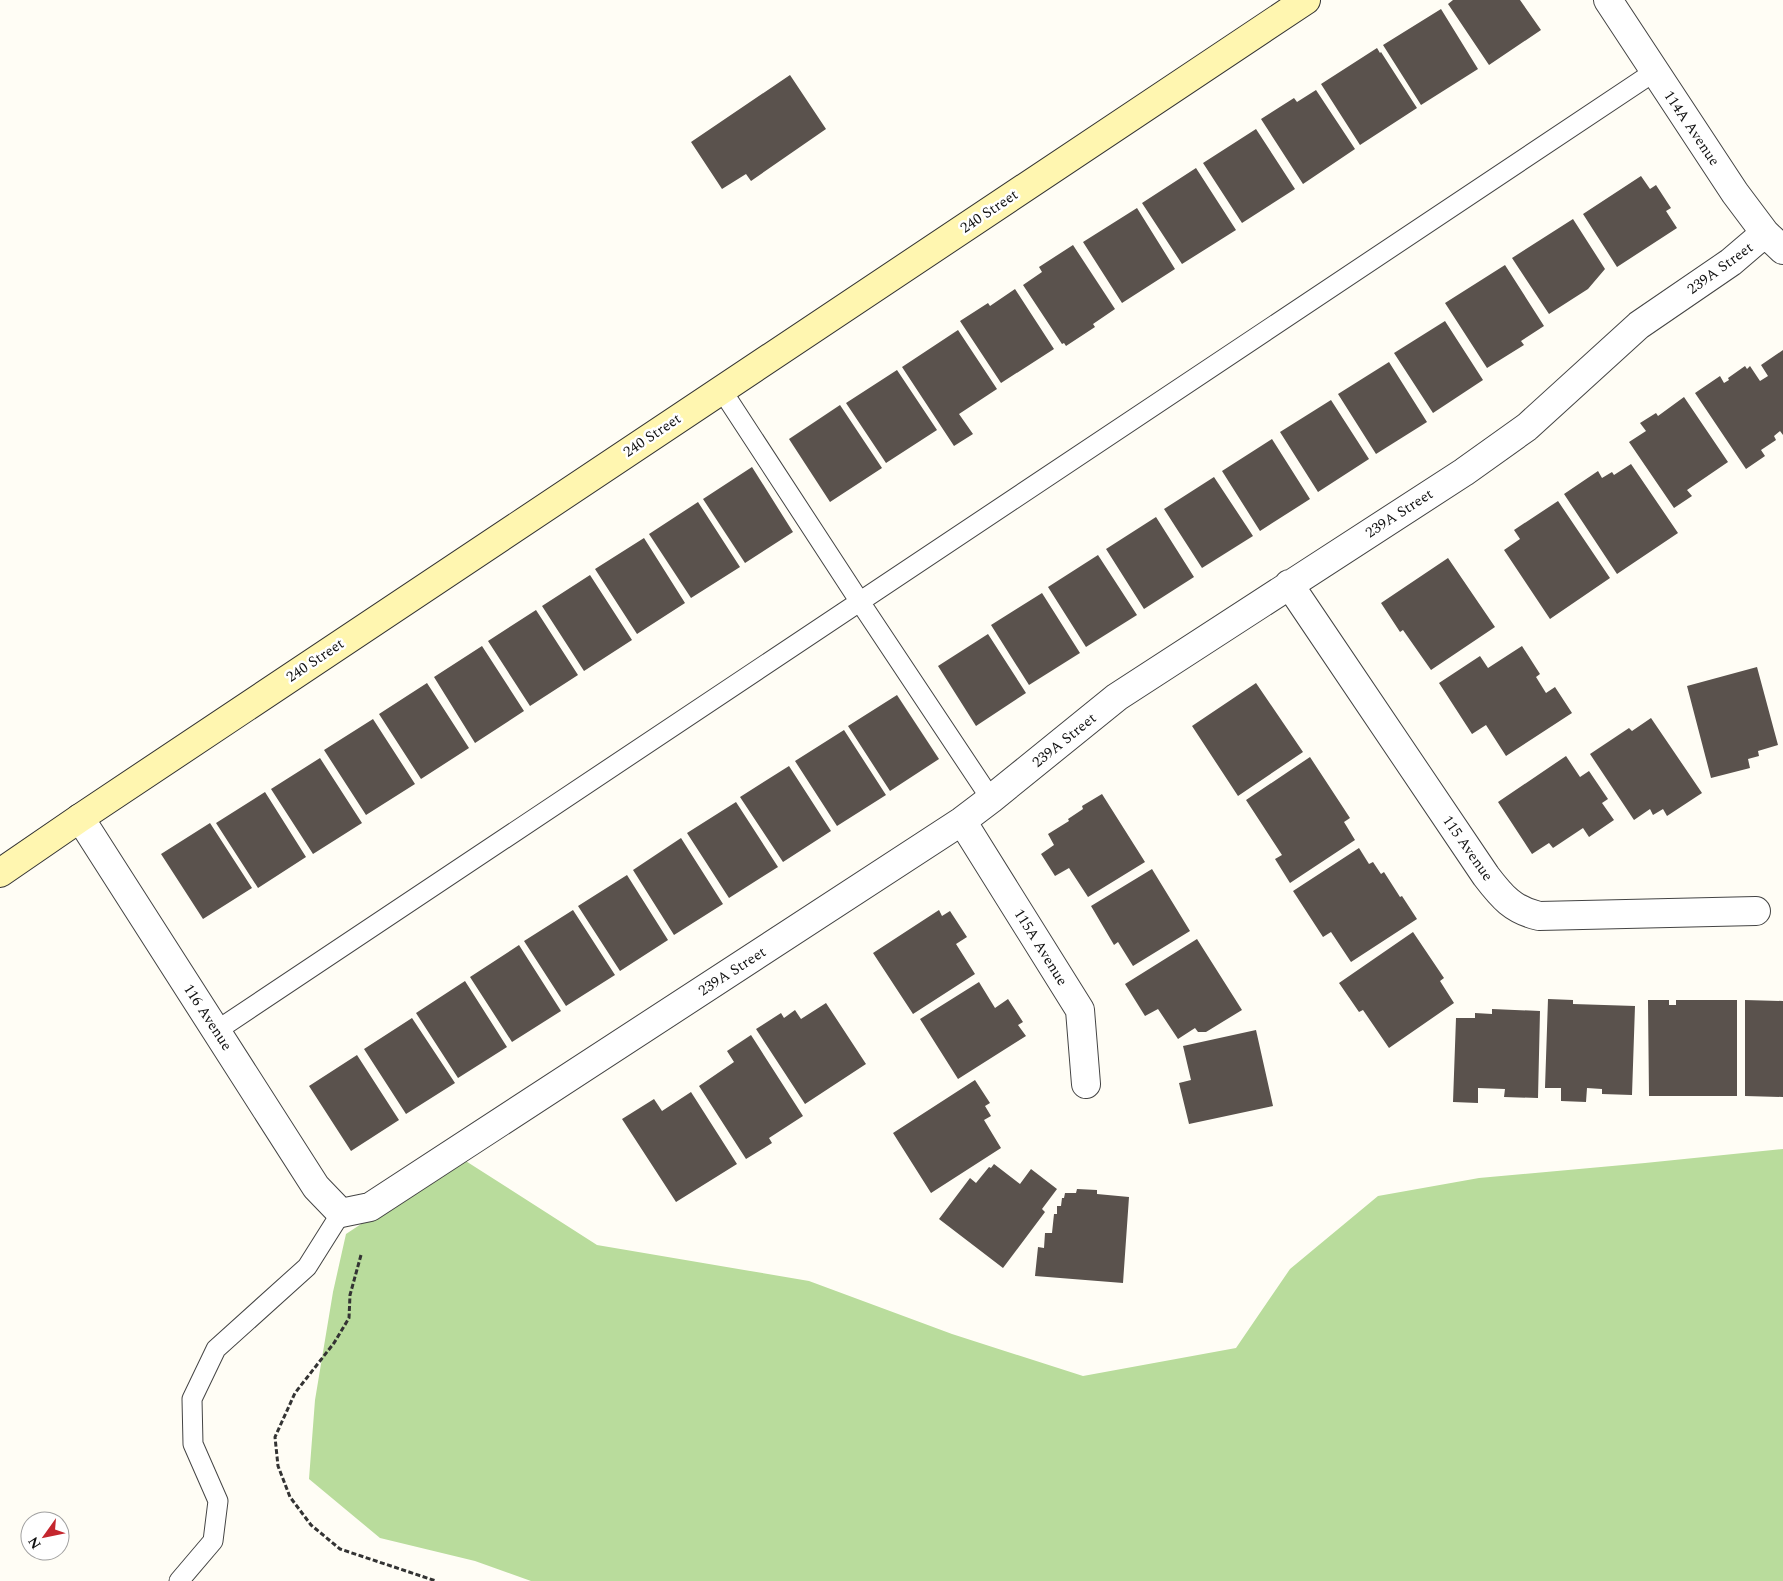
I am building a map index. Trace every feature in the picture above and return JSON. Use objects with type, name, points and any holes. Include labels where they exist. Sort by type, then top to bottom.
[{"type":"main road","name":"240 Street","points":[[0,873],[721,389],[1306,0]]},
{"type":"street","name":"114A Avenue","points":[[1608,0],[1735,193],[1774,241]]},
{"type":"street","name":"239A Street","points":[[341,1213],[370,1207],[962,821],[991,800],[1117,697],[1464,472],[1527,427],[1639,325],[1731,262],[1774,241]]},
{"type":"street","name":"115 Avenue","points":[[1289,584],[1486,876],[1500,895],[1513,905],[1527,913],[1539,916],[1756,911]]},
{"type":"street","name":"116 Avenue","points":[[80,818],[316,1187],[341,1213]]},
{"type":"street","name":"115A Avenue","points":[[962,821],[1080,1010],[1086,1084]]},
{"type":"lane","points":[[216,1031],[1654,72]]},
{"type":"lane","points":[[721,389],[991,800]]},
{"type":"lane","points":[[179,1581],[213,1541],[218,1501],[193,1444],[192,1399],[216,1349],[307,1267],[341,1213]]},
{"type":"path","points":[[361,1255],[350,1294],[350,1318],[334,1344],[296,1393],[275,1437],[278,1466],[290,1497],[311,1526],[340,1549],[436,1581]]},
{"type":"green space","points":[[1783,1149],[1783,1581],[531,1581],[475,1561],[380,1538],[309,1479],[315,1400],[333,1292],[346,1234],[461,1158],[597,1245],[809,1281],[952,1334],[1083,1376],[1236,1348],[1290,1269],[1378,1196],[1479,1178]]},
{"type":"building","points":[[1453,0],[1520,0],[1541,30],[1489,65],[1448,4]]},
{"type":"building","points":[[1441,9],[1478,69],[1421,105],[1383,45]]},
{"type":"building","points":[[1377,48],[1417,108],[1360,145],[1321,84]]},
{"type":"building","points":[[790,75],[826,129],[751,181],[746,174],[722,189],[691,142]]},
{"type":"building","points":[[1316,90],[1355,149],[1303,184],[1261,119],[1294,98],[1297,102]]},
{"type":"building","points":[[1256,129],[1295,189],[1242,223],[1203,163]]},
{"type":"building","points":[[1196,168],[1236,230],[1182,264],[1142,203]]},
{"type":"building","points":[[1641,176],[1650,189],[1656,185],[1671,208],[1666,211],[1677,228],[1617,267],[1583,214]]},
{"type":"building","points":[[1137,208],[1175,269],[1122,303],[1083,242]]},
{"type":"building","points":[[1573,219],[1605,269],[1588,289],[1549,314],[1512,258]]},
{"type":"building","points":[[1073,245],[1115,309],[1093,324],[1095,327],[1066,346],[1064,343],[1062,344],[1023,285],[1042,272],[1039,267]]},
{"type":"building","points":[[1505,265],[1544,326],[1521,341],[1524,345],[1487,368],[1445,303]]},
{"type":"building","points":[[1015,289],[1054,349],[1001,383],[960,321],[988,303],[990,306]]},
{"type":"building","points":[[1445,321],[1483,380],[1433,413],[1394,353]]},
{"type":"building","points":[[958,330],[997,389],[959,414],[973,434],[954,446],[902,367]]},
{"type":"building","points":[[1783,350],[1783,435],[1780,431],[1774,436],[1776,440],[1761,450],[1765,456],[1746,469],[1695,393],[1720,376],[1724,383],[1745,366],[1747,369],[1750,366],[1760,381],[1768,376],[1761,365]]},
{"type":"building","points":[[1389,362],[1427,422],[1376,454],[1338,394]]},
{"type":"building","points":[[897,370],[937,430],[886,463],[846,403]]},
{"type":"building","points":[[1684,397],[1728,462],[1687,490],[1692,496],[1674,508],[1629,442],[1646,431],[1640,423],[1656,413],[1658,416]]},
{"type":"building","points":[[1331,400],[1369,459],[1318,492],[1280,432]]},
{"type":"building","points":[[840,405],[882,468],[830,502],[789,439]]},
{"type":"building","points":[[1272,439],[1310,499],[1260,531],[1222,471]]},
{"type":"building","points":[[1631,464],[1678,533],[1617,574],[1564,494],[1598,471],[1602,478],[1612,472],[1614,475]]},
{"type":"building","points":[[752,467],[793,532],[745,563],[703,499]]},
{"type":"building","points":[[1214,477],[1253,536],[1202,568],[1164,509]]},
{"type":"building","points":[[1558,501],[1610,578],[1550,619],[1504,550],[1520,539],[1514,530]]},
{"type":"building","points":[[698,502],[740,567],[691,598],[649,534]]},
{"type":"building","points":[[1156,517],[1194,577],[1144,609],[1106,549]]},
{"type":"building","points":[[644,538],[685,603],[637,634],[595,569]]},
{"type":"building","points":[[1098,555],[1137,615],[1086,647],[1048,587]]},
{"type":"building","points":[[1448,558],[1495,627],[1431,670],[1403,630],[1400,632],[1381,603]]},
{"type":"building","points":[[590,575],[632,640],[584,671],[542,606]]},
{"type":"building","points":[[1042,593],[1080,653],[1029,685],[991,625]]},
{"type":"building","points":[[536,610],[578,675],[530,706],[488,641]]},
{"type":"building","points":[[988,634],[1026,693],[976,726],[938,666]]},
{"type":"building","points":[[482,646],[524,711],[475,743],[434,677]]},
{"type":"building","points":[[1522,646],[1540,674],[1536,677],[1546,693],[1555,687],[1572,713],[1506,756],[1486,725],[1472,734],[1439,683],[1480,656],[1488,668]]},
{"type":"building","points":[[1757,667],[1778,745],[1758,751],[1759,756],[1748,759],[1750,768],[1711,778],[1687,686]]},
{"type":"building","points":[[427,683],[469,748],[421,779],[379,714]]},
{"type":"building","points":[[1256,683],[1303,752],[1238,796],[1192,726]]},
{"type":"building","points":[[897,695],[939,759],[890,791],[848,726]]},
{"type":"building","points":[[1651,718],[1702,793],[1667,816],[1663,809],[1653,815],[1650,809],[1634,820],[1590,754],[1629,728],[1632,731]]},
{"type":"building","points":[[373,719],[415,784],[366,815],[324,750]]},
{"type":"building","points":[[844,730],[886,795],[837,826],[795,761]]},
{"type":"building","points":[[1566,756],[1580,777],[1589,771],[1608,799],[1602,803],[1614,820],[1589,837],[1583,828],[1553,848],[1549,843],[1532,854],[1498,802]]},
{"type":"building","points":[[1310,757],[1350,818],[1344,822],[1355,840],[1290,883],[1275,859],[1282,855],[1246,800]]},
{"type":"building","points":[[320,758],[362,823],[313,854],[271,789]]},
{"type":"building","points":[[789,766],[831,831],[783,862],[740,797]]},
{"type":"building","points":[[265,792],[306,857],[258,888],[216,823]]},
{"type":"building","points":[[1102,794],[1145,862],[1088,897],[1069,868],[1055,876],[1041,854],[1054,845],[1048,834],[1069,821],[1068,819],[1083,809],[1082,806]]},
{"type":"building","points":[[736,802],[778,867],[729,898],[687,833]]},
{"type":"building","points":[[210,823],[252,888],[203,919],[161,854]]},
{"type":"building","points":[[681,838],[723,904],[674,935],[633,870]]},
{"type":"building","points":[[1359,848],[1369,864],[1373,862],[1381,874],[1384,872],[1417,919],[1351,962],[1331,932],[1323,937],[1293,891]]},
{"type":"building","points":[[1152,869],[1190,931],[1133,966],[1118,942],[1114,945],[1091,906]]},
{"type":"building","points":[[627,875],[668,940],[620,971],[578,906]]},
{"type":"building","points":[[573,910],[615,975],[566,1006],[524,941]]},
{"type":"building","points":[[939,910],[942,916],[950,911],[967,937],[956,944],[975,974],[913,1014],[873,953]]},
{"type":"building","points":[[1413,932],[1444,978],[1440,981],[1454,1003],[1389,1048],[1363,1010],[1359,1012],[1339,983]]},
{"type":"building","points":[[1197,939],[1242,1010],[1206,1032],[1198,1032],[1195,1028],[1178,1039],[1158,1009],[1145,1016],[1125,984]]},
{"type":"building","points":[[519,945],[561,1011],[512,1042],[470,977]]},
{"type":"building","points":[[465,981],[507,1047],[458,1078],[416,1013]]},
{"type":"building","points":[[979,982],[995,1008],[1008,999],[1023,1022],[1018,1025],[1026,1036],[958,1079],[920,1019]]},
{"type":"building","points":[[1548,999],[1573,1000],[1573,1004],[1635,1006],[1632,1095],[1602,1094],[1602,1089],[1587,1088],[1586,1102],[1561,1101],[1561,1088],[1545,1088]]},
{"type":"building","points":[[1648,1000],[1669,1000],[1669,1005],[1676,1005],[1676,1000],[1737,1000],[1737,1096],[1649,1096]]},
{"type":"building","points":[[1745,1000],[1783,1001],[1783,1097],[1745,1096]]},
{"type":"building","points":[[826,1003],[866,1064],[805,1104],[756,1029],[781,1013],[784,1018],[795,1010],[801,1019]]},
{"type":"building","points":[[1492,1009],[1540,1011],[1538,1098],[1504,1097],[1505,1089],[1478,1088],[1478,1103],[1453,1102],[1456,1018],[1475,1018],[1475,1013],[1492,1014]]},
{"type":"building","points":[[412,1018],[455,1083],[406,1114],[364,1049]]},
{"type":"building","points":[[1256,1030],[1273,1106],[1189,1124],[1179,1083],[1191,1080],[1183,1046]]},
{"type":"building","points":[[751,1035],[803,1116],[769,1138],[772,1143],[746,1159],[699,1086],[734,1062],[727,1051]]},
{"type":"building","points":[[357,1055],[399,1120],[351,1151],[309,1086]]},
{"type":"building","points":[[975,1080],[990,1103],[985,1106],[991,1116],[984,1120],[1001,1148],[931,1193],[893,1133]]},
{"type":"building","points":[[691,1092],[737,1164],[676,1202],[622,1119],[654,1099],[662,1111]]},
{"type":"building","points":[[994,1164],[1020,1184],[1031,1169],[1057,1189],[1042,1209],[1045,1212],[1003,1268],[939,1219],[970,1178],[976,1183],[989,1167],[991,1168]]},
{"type":"building","points":[[1077,1189],[1097,1190],[1097,1194],[1129,1197],[1123,1283],[1035,1276],[1038,1247],[1044,1248],[1045,1233],[1052,1233],[1057,1206],[1061,1206],[1065,1193],[1076,1193]]}]
